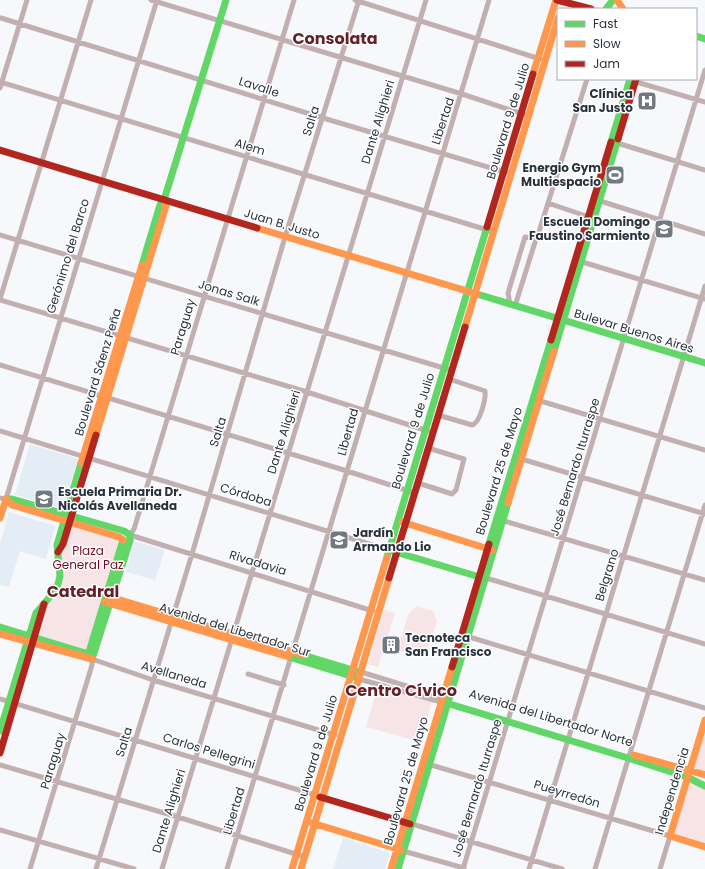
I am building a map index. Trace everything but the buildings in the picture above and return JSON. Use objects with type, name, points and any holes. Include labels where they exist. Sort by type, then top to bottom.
[{"type":"main road","name":"Boulevard Sáenz Peña","points":[[0,753],[12,703],[31,639],[44,604],[54,592],[58,584],[60,576],[58,540],[67,518],[105,397],[141,278],[160,204],[164,200],[226,0]]},
{"type":"main road","points":[[561,3],[577,3],[581,0]]},
{"type":"main road","points":[[607,8],[613,0]]},
{"type":"main road","points":[[561,3],[586,8]]},
{"type":"main road","name":"Boulevard 9 de Julio","points":[[292,869],[371,610],[393,551],[406,523],[494,232],[508,173],[541,60],[557,14]]},
{"type":"main road","name":"Boulevard 9 de Julio","points":[[541,60],[557,20]]},
{"type":"main road","name":"Boulevard 25 de Mayo","points":[[391,869],[400,850],[409,824],[444,700],[465,636],[633,80]]},
{"type":"main road","name":"Juan B. Justo","points":[[0,150],[560,320]]},
{"type":"main road","name":"Boulevard 9 de Julio","points":[[301,869],[324,798],[379,613],[393,551],[398,520],[486,229],[508,173]]},
{"type":"main road","name":"Boulevard 25 de Mayo","points":[[578,261],[588,217],[597,200]]},
{"type":"main road","name":"Bulevar Buenos Aires","points":[[560,320],[705,363]]},
{"type":"main road","name":"Gerónimo del Barco","points":[[0,518],[3,498]]},
{"type":"main road","name":"Rivadavia","points":[[3,498],[10,504],[124,531],[130,536]]},
{"type":"main road","name":"Rivadavia","points":[[67,518],[119,537],[123,540]]},
{"type":"main road","points":[[398,520],[491,549]]},
{"type":"main road","points":[[123,540],[130,536]]},
{"type":"main road","name":"Paraguay","points":[[90,656],[130,536]]},
{"type":"main road","name":"Paraguay","points":[[109,600],[123,540]]},
{"type":"main road","name":"Córdoba","points":[[393,551],[482,578]]},
{"type":"main road","name":"Avenida del Libertador Sur","points":[[109,600],[360,675]]},
{"type":"main road","name":"Avellaneda","points":[[0,627],[84,658],[90,656]]},
{"type":"main road","name":"Avellaneda","points":[[0,634],[31,639]]},
{"type":"main road","name":"Avenida del Libertador Norte","points":[[444,700],[688,774]]},
{"type":"main road","name":"Boulevard Sáenz Peña","points":[[0,731],[12,703]]},
{"type":"main road","name":"Independencia","points":[[670,836],[705,720]]},
{"type":"main road","points":[[688,774],[705,775]]},
{"type":"main road","points":[[688,774],[705,786]]},
{"type":"main road","name":"Carlos Pellegrini","points":[[315,795],[409,824]]},
{"type":"main road","points":[[307,821],[400,850]]},
{"type":"main road","name":"Pueyrredón","points":[[670,836],[705,847]]},
{"type":"main road","name":"Boulevard 25 de Mayo","points":[[398,869],[400,850]]},
{"type":"street","points":[[1,84],[27,0]]},
{"type":"street","points":[[91,0],[0,300],[186,355],[433,432]]},
{"type":"street","name":"Paraguay","points":[[130,536],[134,529],[294,0]]},
{"type":"street","points":[[357,0],[541,60]]},
{"type":"street","name":"Salta","points":[[96,869],[228,435],[285,237],[342,57],[357,0]]},
{"type":"street","name":"Dante Alighieri","points":[[162,869],[426,0]]},
{"type":"street","name":"Libertad","points":[[227,869],[284,685],[365,410],[425,210],[462,94],[489,0]]},
{"type":"street","points":[[155,1],[342,57],[525,115]]},
{"type":"street","name":"Gerónimo del Barco","points":[[3,498],[24,439],[139,60],[155,1]]},
{"type":"street","name":"Lavalle","points":[[1,18],[202,79],[323,118],[508,173]]},
{"type":"street","name":"José Bernardo Iturraspe","points":[[463,869],[705,70]]},
{"type":"street","points":[[512,306],[537,237],[587,80]]},
{"type":"street","points":[[633,80],[705,102]]},
{"type":"street","name":"Alem","points":[[1,84],[306,174],[494,232]]},
{"type":"street","points":[[614,143],[705,170]]},
{"type":"street","points":[[597,200],[705,234]]},
{"type":"street","points":[[548,203],[588,217]]},
{"type":"street","name":"Jonas Salk","points":[[0,235],[452,371]]},
{"type":"street","points":[[512,306],[508,293],[526,236],[537,237]]},
{"type":"street","points":[[578,261],[703,298]]},
{"type":"street","name":"Belgrano","points":[[529,869],[623,556],[703,298],[705,286]]},
{"type":"street","points":[[0,366],[415,493]]},
{"type":"street","points":[[438,415],[472,425],[478,421],[485,397],[483,390],[449,379]]},
{"type":"street","points":[[536,399],[705,450]]},
{"type":"street","name":"Córdoba","points":[[0,432],[393,551]]},
{"type":"street","points":[[418,484],[452,494],[456,490],[465,460],[463,458],[428,448]]},
{"type":"street","points":[[518,458],[704,514]]},
{"type":"street","points":[[595,869],[684,574],[704,514],[705,505]]},
{"type":"street","points":[[500,520],[705,580]]},
{"type":"street","name":"Rivadavia","points":[[130,536],[379,613]]},
{"type":"street","points":[[482,578],[705,644]]},
{"type":"street","points":[[465,636],[705,708]]},
{"type":"street","name":"Paraguay","points":[[30,869],[76,722],[92,665],[90,656]]},
{"type":"street","name":"Avellaneda","points":[[90,656],[153,680],[342,737]]},
{"type":"street","points":[[248,674],[284,685]]},
{"type":"street","name":"Avenida del Libertador Norte","points":[[360,675],[444,700]]},
{"type":"street","name":"Carlos Pellegrini","points":[[0,699],[315,795]]},
{"type":"street","name":"Pueyrredón","points":[[426,763],[670,836]]},
{"type":"street","points":[[0,765],[178,817],[305,857]]},
{"type":"street","points":[[409,824],[562,869]]},
{"type":"street","points":[[0,830],[134,869]]},
{"type":"street","name":"Independencia","points":[[660,869],[670,836]]},
{"type":"street","points":[[400,850],[463,869]]},
{"type":"shaded area","points":[[30,444],[78,459],[63,509],[15,495]]},
{"type":"shaded area","points":[[9,512],[55,526],[46,559],[20,551],[9,587],[0,585],[0,544]]},
{"type":"shaded area","points":[[135,541],[165,550],[155,580],[126,572]]},
{"type":"shaded area","points":[[343,838],[390,853],[385,869],[333,869]]},
{"type":"green space","name":"Plaza General Paz","points":[[70,522],[122,538],[89,652],[35,637],[42,613],[57,588],[58,552]]},
{"type":"green space","points":[[417,606],[433,611],[437,621],[425,657],[397,650],[409,613]]},
{"type":"green space","points":[[384,610],[395,613],[378,667],[368,664]]},
{"type":"green space","points":[[378,686],[432,701],[421,742],[366,727]]},
{"type":"green space","points":[[705,720],[705,775],[692,770]]},
{"type":"green space","points":[[687,777],[705,786],[705,847],[670,836]]},
{"type":"traffic: fast","points":[[142,265],[160,205],[164,200],[226,0]]},
{"type":"traffic: fast","points":[[607,8],[613,0]]},
{"type":"traffic: fast","points":[[697,36],[705,39]]},
{"type":"traffic: fast","points":[[611,142],[630,80]]},
{"type":"traffic: fast","points":[[554,351],[618,139]]},
{"type":"traffic: fast","points":[[387,557],[487,227]]},
{"type":"traffic: fast","points":[[477,294],[705,363]]},
{"type":"traffic: fast","points":[[489,544],[551,340]]},
{"type":"traffic: fast","points":[[0,731],[36,613],[54,592],[58,584],[60,576],[57,545],[81,463]]},
{"type":"traffic: fast","points":[[6,499],[12,499],[124,531],[130,535]]},
{"type":"traffic: fast","points":[[398,869],[508,503]]},
{"type":"traffic: fast","points":[[92,659],[130,541],[130,535]]},
{"type":"traffic: fast","points":[[89,652],[123,540]]},
{"type":"traffic: fast","points":[[392,551],[483,578]]},
{"type":"traffic: fast","points":[[0,627],[85,653],[89,652]]},
{"type":"traffic: fast","points":[[303,655],[356,671]]},
{"type":"traffic: fast","points":[[289,657],[354,677]]},
{"type":"traffic: fast","points":[[443,702],[628,758],[687,777],[705,786]]},
{"type":"traffic: slow","points":[[533,74],[556,0]]},
{"type":"traffic: slow","points":[[617,0],[622,8]]},
{"type":"traffic: slow","points":[[465,327],[557,21]]},
{"type":"traffic: slow","points":[[96,435],[166,206],[164,200]]},
{"type":"traffic: slow","points":[[257,228],[477,294]]},
{"type":"traffic: slow","points":[[81,463],[142,265]]},
{"type":"traffic: slow","points":[[508,503],[554,351]]},
{"type":"traffic: slow","points":[[6,499],[12,505],[119,537],[123,540]]},
{"type":"traffic: slow","points":[[0,518],[6,499]]},
{"type":"traffic: slow","points":[[402,522],[492,550]]},
{"type":"traffic: slow","points":[[292,869],[387,557]]},
{"type":"traffic: slow","points":[[301,869],[389,578]]},
{"type":"traffic: slow","points":[[107,596],[303,655]]},
{"type":"traffic: slow","points":[[105,602],[289,657]]},
{"type":"traffic: slow","points":[[0,634],[92,659]]},
{"type":"traffic: slow","points":[[391,869],[452,667]]},
{"type":"traffic: slow","points":[[705,720],[670,836],[705,847]]},
{"type":"traffic: slow","points":[[634,755],[705,775]]},
{"type":"traffic: slow","points":[[312,823],[401,850]]},
{"type":"traffic: jam","points":[[557,0],[587,8]]},
{"type":"traffic: jam","points":[[487,227],[533,74]]},
{"type":"traffic: jam","points":[[618,139],[636,80]]},
{"type":"traffic: jam","points":[[551,340],[611,142]]},
{"type":"traffic: jam","points":[[0,150],[257,228]]},
{"type":"traffic: jam","points":[[389,578],[465,327]]},
{"type":"traffic: jam","points":[[58,552],[63,544],[96,435]]},
{"type":"traffic: jam","points":[[452,667],[489,544]]},
{"type":"traffic: jam","points":[[0,753],[44,604]]},
{"type":"traffic: jam","points":[[320,797],[410,824]]},
{"type":"place","name":"Clínica San Justo","points":[[647,101]]},
{"type":"place","name":"Energio Gym Multiespacio","points":[[615,175]]},
{"type":"place","name":"Escuela Domingo Faustino Sarmiento","points":[[664,229]]},
{"type":"place","name":"Escuela Primaria Dr. Nicolás Avellaneda","points":[[44,499]]},
{"type":"place","name":"Jardín Armando Lio","points":[[339,540]]},
{"type":"place","name":"Tecnoteca San Francisco","points":[[391,645]]},
{"type":"district","name":"Consolata","points":[[335,38]]},
{"type":"district","name":"Catedral","points":[[83,591]]},
{"type":"district","name":"Centro Cívico","points":[[401,690]]}]
